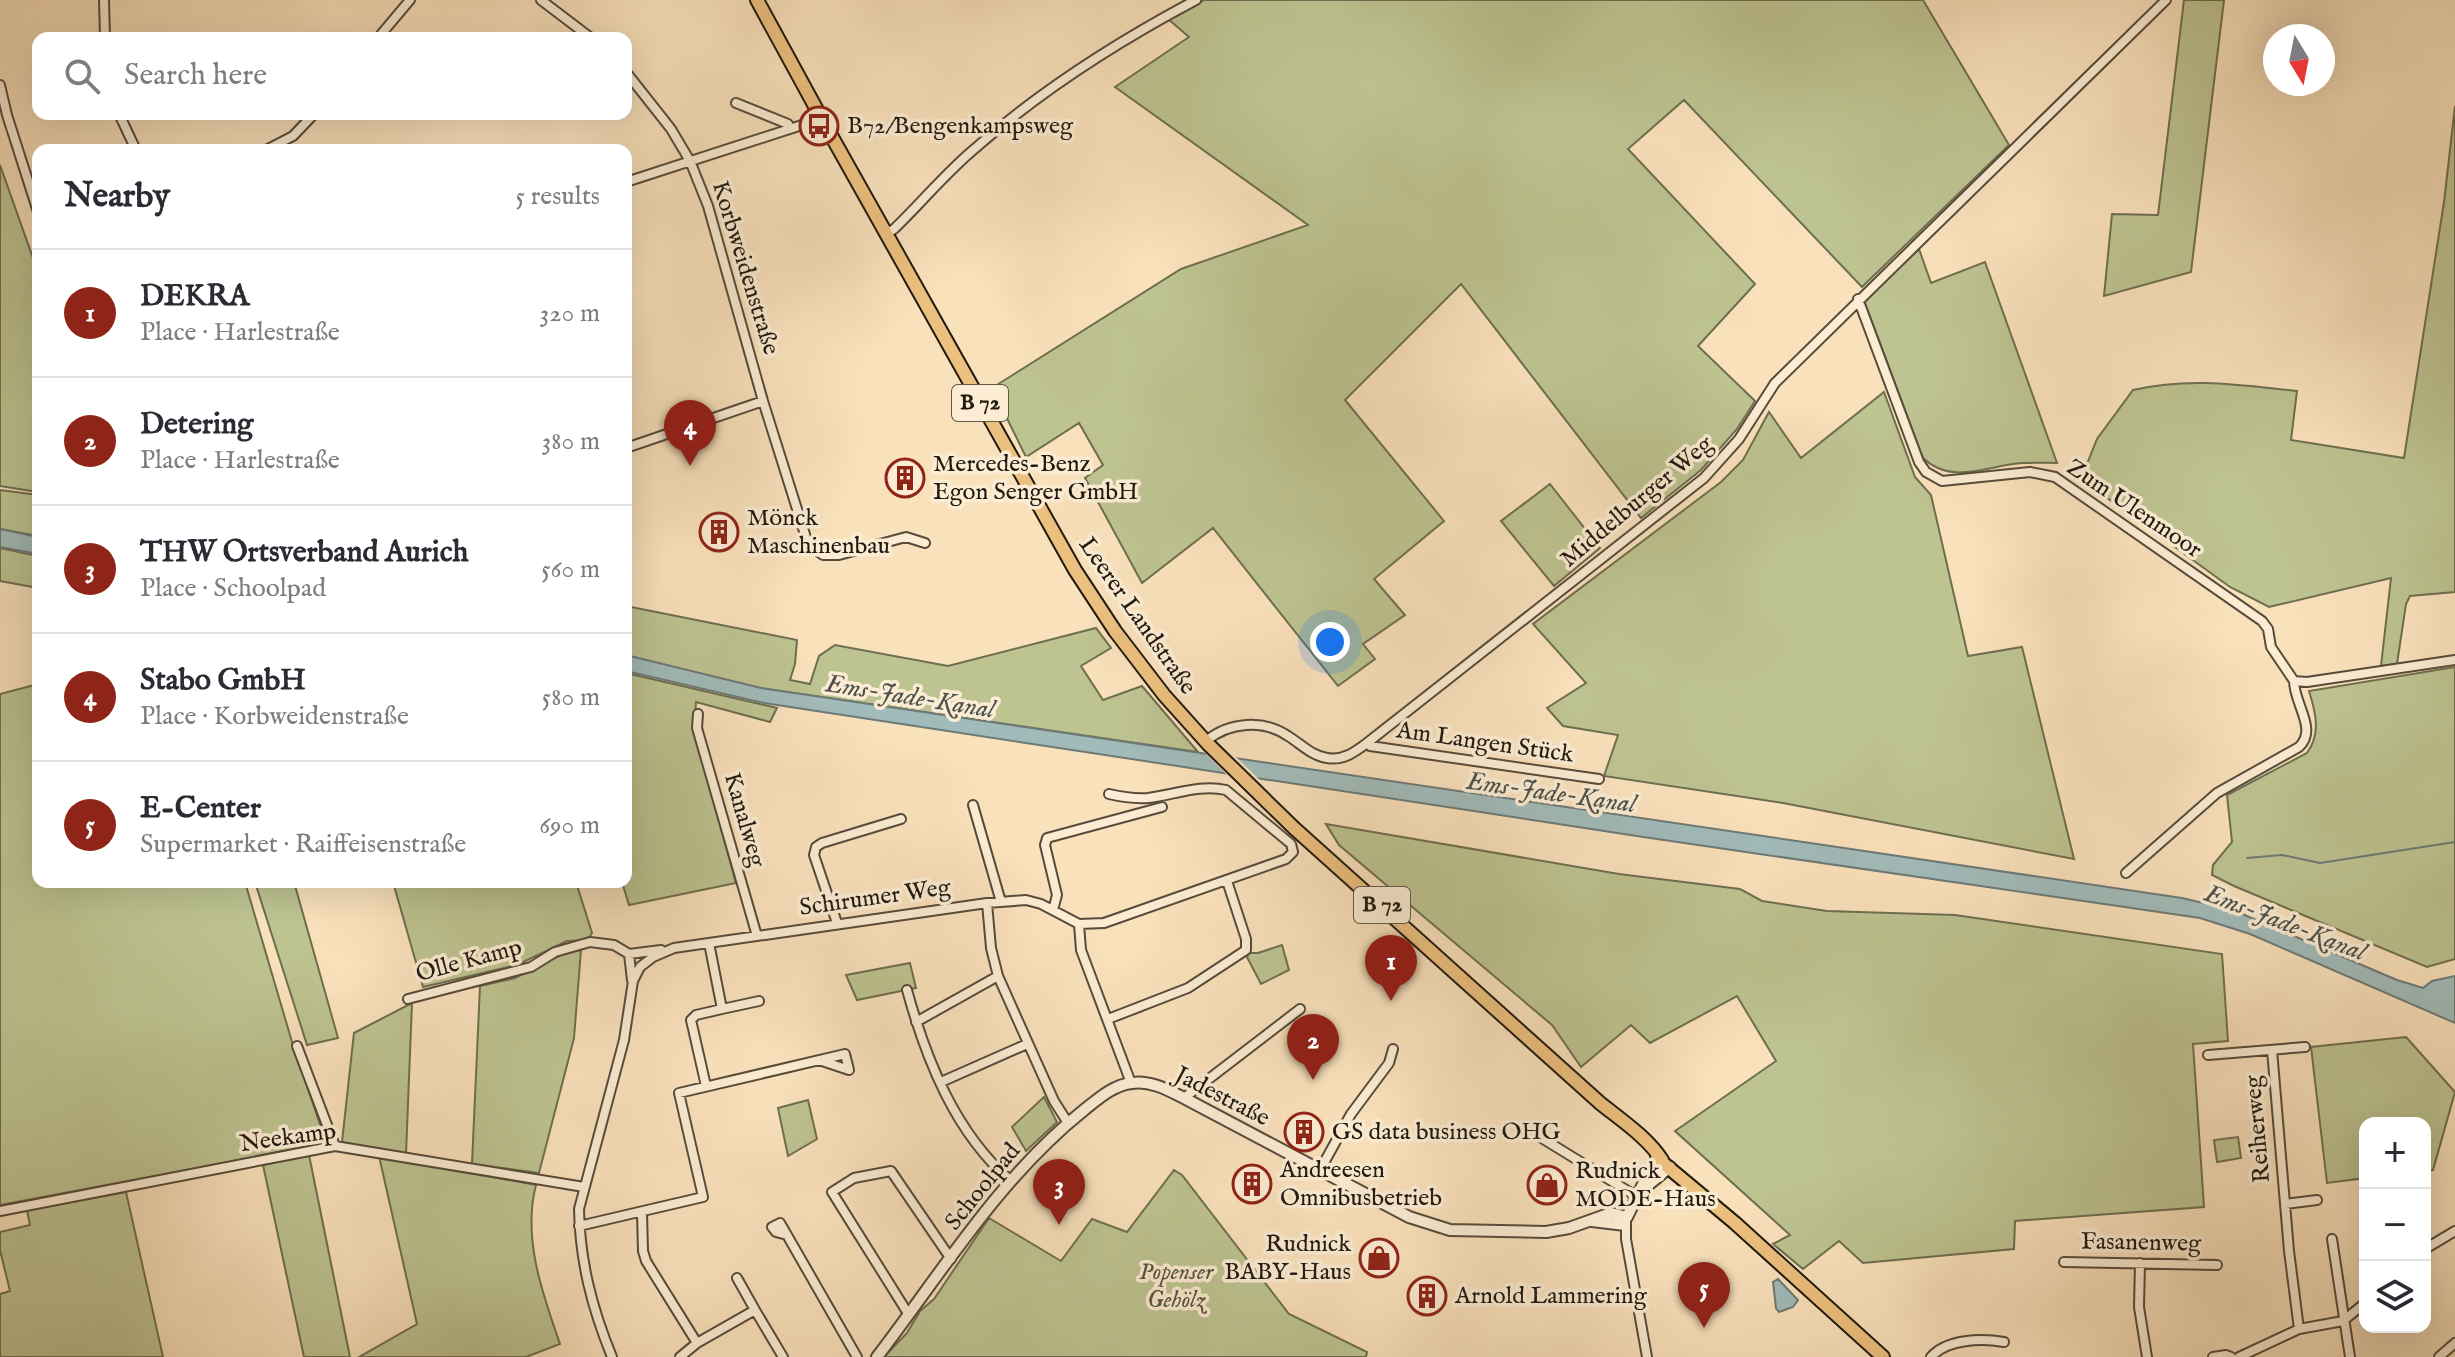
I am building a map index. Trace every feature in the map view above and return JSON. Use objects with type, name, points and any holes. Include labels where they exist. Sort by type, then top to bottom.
[{"type":"main road","name":"Leerer Landstraße","points":[[757,0],[1075,570],[1115,631],[1164,695],[1254,790],[1883,1357]]},
{"type":"street","points":[[104,0],[105,32]]},
{"type":"street","points":[[383,32],[410,0]]},
{"type":"street","points":[[541,0],[583,32]]},
{"type":"street","points":[[886,234],[968,153],[998,128],[1104,51],[1196,0]]},
{"type":"street","name":"Middelburger Weg","points":[[1207,742],[1219,731],[1254,724],[1274,728],[1310,752],[1326,758],[1344,757],[1367,743],[1704,478],[1739,439],[1775,383],[2166,0]]},
{"type":"street","name":"Korbweidenstraße","points":[[632,79],[663,118],[690,161],[708,206],[763,401],[808,544],[823,555],[839,555],[906,537],[925,543]]},
{"type":"street","points":[[0,85],[32,193]]},
{"type":"street","points":[[736,103],[788,124],[790,129]]},
{"type":"street","points":[[122,120],[133,144]]},
{"type":"street","points":[[278,144],[293,136],[308,120]]},
{"type":"street","points":[[632,180],[805,124]]},
{"type":"street","name":"Zum Ulenmoor","points":[[1858,299],[1919,462],[1926,472],[1942,481],[2030,472],[2055,477],[2262,621],[2268,629],[2271,647],[2294,681]]},
{"type":"street","points":[[632,446],[763,401]]},
{"type":"street","points":[[2126,873],[2217,793],[2299,747],[2306,740],[2308,731],[2294,693],[2294,681],[2307,682],[2455,660]]},
{"type":"street","name":"Kanalweg","points":[[698,714],[697,728],[757,936]]},
{"type":"street","name":"Am Langen Stück","points":[[1367,743],[1370,746],[1599,779]]},
{"type":"street","points":[[1109,794],[1148,798],[1213,787],[1226,790],[1291,844],[1293,852],[1290,858],[1104,923],[1079,924],[1081,950],[1131,1083]]},
{"type":"street","points":[[973,805],[1001,902]]},
{"type":"street","points":[[1053,910],[1057,895],[1045,845],[1047,838],[1162,807]]},
{"type":"street","points":[[837,923],[814,855],[816,847],[901,819]]},
{"type":"street","points":[[1108,1019],[1188,988],[1246,950],[1246,939],[1227,881]]},
{"type":"street","name":"Schirumer Weg","points":[[633,981],[646,962],[674,948],[987,903],[1026,900],[1079,924]]},
{"type":"street","points":[[987,903],[991,948],[998,976],[1054,1101],[1068,1123]]},
{"type":"street","name":"Olle Kamp","points":[[408,999],[531,967],[555,952],[590,942],[614,945],[629,954],[674,948]]},
{"type":"street","points":[[709,943],[722,1009]]},
{"type":"street","points":[[612,1357],[586,1287],[579,1209],[624,1040],[633,981],[629,954]]},
{"type":"street","points":[[916,1022],[998,976]]},
{"type":"street","points":[[907,990],[916,1022],[965,1131],[977,1148],[1011,1181]]},
{"type":"street","points":[[706,1086],[691,1020],[696,1015],[759,1001]]},
{"type":"street","points":[[1184,1098],[1300,1009]]},
{"type":"street","points":[[941,1082],[1027,1044]]},
{"type":"street","points":[[297,1046],[335,1146]]},
{"type":"street","name":"Reiherweg","points":[[2208,1055],[2305,1047]]},
{"type":"street","points":[[1320,1170],[1351,1114],[1389,1063],[1393,1049]]},
{"type":"street","name":"Reiherweg","points":[[2272,1050],[2299,1329]]},
{"type":"street","points":[[579,1226],[703,1197],[679,1093],[819,1060]]},
{"type":"street","name":"Jadestraße","points":[[1131,1083],[1150,1084],[1184,1098],[1409,1217],[1450,1230],[1546,1232],[1590,1221],[1626,1221]]},
{"type":"street","name":"Schoolpad","points":[[877,1357],[1011,1181],[1068,1123],[1108,1092],[1131,1083]]},
{"type":"street","points":[[1533,1126],[1540,1137],[1638,1194]]},
{"type":"street","name":"Neekamp","points":[[0,1211],[335,1146],[584,1187]]},
{"type":"street","points":[[1647,1357],[1626,1221],[1646,1178],[1666,1164]]},
{"type":"street","points":[[909,1315],[832,1192],[854,1178],[891,1171],[951,1259]]},
{"type":"street","name":"Reiherweg","points":[[2285,1204],[2317,1200]]},
{"type":"street","points":[[642,1213],[646,1261],[697,1343]]},
{"type":"street","points":[[2431,1245],[2455,1231]]},
{"type":"street","points":[[787,1235],[857,1357]]},
{"type":"street","points":[[2332,1239],[2350,1357]]},
{"type":"street","name":"Fasanenweg","points":[[2064,1262],[2217,1265]]},
{"type":"street","points":[[2140,1263],[2139,1307],[2147,1357]]},
{"type":"street","points":[[737,1278],[783,1357]]},
{"type":"street","points":[[2239,1357],[2299,1329],[2343,1321],[2359,1308]]},
{"type":"street","points":[[680,1357],[697,1343],[755,1310]]},
{"type":"street","points":[[1931,1357],[1946,1346],[1988,1339],[2004,1342]]},
{"type":"street","points":[[2439,1357],[2455,1343]]},
{"type":"street","points":[[2213,1357],[2231,1357]]},
{"type":"green space","points":[[1204,0],[1923,0],[2009,145],[1862,287],[1684,100],[1628,149],[1755,284],[1698,346],[1755,401],[1737,429],[1701,470],[1641,518],[1461,284],[1345,400],[1444,521],[1374,579],[1405,615],[1363,644],[1375,659],[1338,686],[1213,528],[1142,583],[1085,478],[1103,465],[1079,423],[1026,457],[992,388],[1181,269],[1308,225],[1115,87],[1189,37],[1168,19]]},
{"type":"green space","points":[[2184,0],[2224,0],[2191,272],[2104,296],[2112,214],[2158,215]]},
{"type":"green space","points":[[2455,106],[2455,592],[2410,596],[2406,604],[2397,664],[2381,666],[2391,578],[2269,607],[2230,587],[2081,479],[2097,439],[2133,390],[2175,384],[2215,383],[2297,391],[2291,440],[2404,458],[2444,202]]},
{"type":"green space","points":[[0,165],[32,255],[32,491],[0,486]]},
{"type":"green space","points":[[1919,249],[1931,283],[1985,262],[2057,463],[2018,463],[1954,472],[1933,466],[1923,458],[1865,303],[1867,296]]},
{"type":"green space","points":[[1884,392],[1915,477],[1931,495],[1968,656],[2022,647],[2074,859],[1783,803],[1604,776],[1618,735],[1563,726],[1547,708],[1586,683],[1533,624],[1721,482],[1743,460],[1769,412],[1801,458]]},
{"type":"green space","points":[[1550,484],[1600,548],[1554,586],[1501,521]]},
{"type":"green space","points":[[0,490],[32,494],[32,535],[0,529]]},
{"type":"green space","points":[[0,548],[32,555],[32,587],[0,581]]},
{"type":"green space","points":[[632,607],[797,640],[790,680],[810,684],[819,656],[835,645],[948,666],[1096,628],[1111,648],[1081,666],[1103,700],[1142,686],[1198,752],[760,688],[632,657]]},
{"type":"green space","points":[[2455,667],[2455,959],[2427,967],[2212,875],[2213,865],[2232,842],[2227,795],[2307,753],[2311,746],[2316,723],[2309,691]]},
{"type":"green space","points":[[632,674],[777,708],[770,722],[696,702],[694,730],[736,883],[629,905],[624,888],[632,888]]},
{"type":"green space","points":[[32,686],[32,888],[247,888],[292,1042],[324,1136],[315,1146],[0,1205],[0,694]]},
{"type":"green space","points":[[1326,824],[1619,874],[1740,889],[1762,901],[1827,911],[1955,915],[2222,954],[2228,1041],[2193,1044],[2204,1207],[2015,1221],[2014,1249],[1863,1263],[1839,1241],[1803,1269],[1773,1244],[1790,1235],[1675,1131],[1776,1061],[1737,996],[1650,1043],[1631,1025],[1581,1067],[1552,1025],[1339,845]]},
{"type":"green space","points":[[257,888],[296,888],[338,1038],[307,1045]]},
{"type":"green space","points":[[395,888],[578,888],[592,933],[588,940],[567,941],[517,965],[423,987]]},
{"type":"green space","points":[[1282,945],[1289,970],[1261,984],[1247,957],[1249,953]]},
{"type":"green space","points":[[581,950],[574,1038],[539,1173],[472,1164],[480,986],[515,978],[565,953]]},
{"type":"green space","points":[[910,963],[916,988],[857,1000],[846,975]]},
{"type":"green space","points":[[412,1003],[406,1154],[342,1142],[354,1033]]},
{"type":"green space","points":[[2406,1037],[2455,1092],[2433,1170],[2431,1117],[2359,1117],[2359,1179],[2327,1183],[2311,1047]]},
{"type":"green space","points":[[1044,1097],[1057,1122],[1026,1151],[1012,1127]]},
{"type":"green space","points":[[808,1100],[817,1139],[788,1156],[778,1108]]},
{"type":"green space","points":[[2238,1137],[2241,1158],[2217,1162],[2214,1140]]},
{"type":"green space","points":[[309,1155],[350,1357],[304,1357],[263,1165]]},
{"type":"green space","points":[[379,1156],[536,1185],[531,1225],[536,1266],[560,1344],[526,1357],[359,1357],[417,1324]]},
{"type":"green space","name":"Popenser Gehölz","points":[[1174,1170],[1182,1175],[1289,1314],[1367,1352],[1366,1357],[884,1357],[907,1333],[920,1311],[934,1299],[989,1218],[1061,1261],[1092,1219],[1127,1232]]},
{"type":"green space","points":[[126,1192],[163,1357],[0,1357],[0,1294],[10,1291],[0,1250],[0,1232],[30,1225],[27,1210]]},
{"type":"water","points":[[0,529],[32,536],[32,553],[0,547]]},
{"type":"water","points":[[632,656],[761,688],[2182,898],[2233,910],[2397,980],[2423,988],[2432,981],[2455,976],[2455,1023],[2250,934],[2200,918],[764,703],[632,672]]},
{"type":"water","points":[[1778,1279],[1798,1300],[1793,1307],[1779,1312],[1773,1282]]},
{"type":"pier","points":[[1202,750],[1234,755],[1264,784],[1231,779]]},
{"type":"waterway","points":[[2247,858],[2282,855],[2320,863],[2455,842]]},
{"type":"place","name":"B72/Bengenkampsweg","points":[[819,126]]},
{"type":"place","name":"Stabo GmbH","points":[[690,466]]},
{"type":"place","name":"Mercedes-Benz Egon Senger GmbH","points":[[905,478]]},
{"type":"place","name":"Mönck Maschinenbau","points":[[719,532]]},
{"type":"place","name":"DEKRA","points":[[1391,1001]]},
{"type":"place","name":"Detering","points":[[1313,1080]]},
{"type":"place","name":"GS data business OHG","points":[[1304,1132]]},
{"type":"place","name":"Andreesen Omnibusbetrieb","points":[[1252,1184]]},
{"type":"place","name":"Rudnick MODE-Haus","points":[[1547,1185]]},
{"type":"place","name":"THW Ortsverband Aurich","points":[[1059,1225]]},
{"type":"place","name":"Rudnick BABY-Haus","points":[[1379,1258]]},
{"type":"place","name":"Arnold Lammering","points":[[1427,1296]]},
{"type":"place","name":"E-Center","points":[[1704,1328]]},
{"type":"water label","name":"Ems-Jade-Kanal","points":[[910,697]]},
{"type":"water label","name":"Ems-Jade-Kanal","points":[[1551,793]]},
{"type":"water label","name":"Ems-Jade-Kanal","points":[[2285,923]]}]
